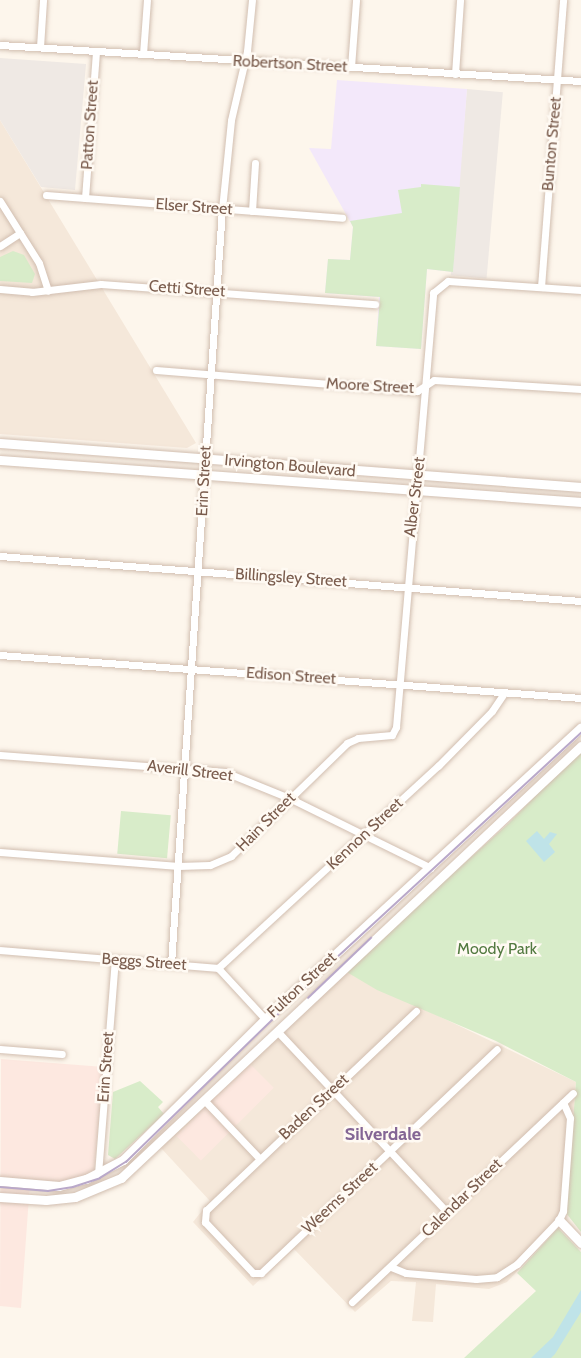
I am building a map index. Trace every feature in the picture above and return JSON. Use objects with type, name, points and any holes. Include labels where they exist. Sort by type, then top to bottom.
[{"type":"main road","name":"Irvington Boulevard","points":[[0,443],[581,487]]},
{"type":"main road","points":[[70,465],[71,449]]},
{"type":"main road","name":"Irvington Boulevard","points":[[0,460],[581,502]]},
{"type":"main road","points":[[310,467],[310,483]]},
{"type":"main road","points":[[536,499],[537,484]]},
{"type":"main road","name":"Fulton Street","points":[[0,1181],[59,1186],[98,1174],[123,1160],[266,1019],[581,727]]},
{"type":"main road","name":"Fulton Street","points":[[0,1197],[46,1200],[75,1197],[105,1186],[130,1169],[581,746]]},
{"type":"main road","points":[[559,1220],[579,1241]]},
{"type":"street","points":[[40,47],[43,0]]},
{"type":"street","points":[[143,54],[147,0]]},
{"type":"street","name":"Erin Street","points":[[171,964],[222,209],[231,120],[244,62],[252,0]]},
{"type":"street","points":[[351,67],[356,0]]},
{"type":"street","points":[[455,74],[460,0]]},
{"type":"street","name":"Bunton Street","points":[[541,287],[563,0]]},
{"type":"street","name":"Robertson Street","points":[[0,45],[244,62],[581,81]]},
{"type":"street","name":"Patton Street","points":[[85,198],[96,52]]},
{"type":"street","points":[[252,211],[255,163]]},
{"type":"street","name":"Elser Street","points":[[46,195],[342,218]]},
{"type":"street","points":[[0,201],[39,263],[48,291]]},
{"type":"street","points":[[0,246],[20,233]]},
{"type":"street","name":"Alber Street","points":[[396,722],[406,586],[434,293],[448,281],[541,287]]},
{"type":"street","name":"Cetti Street","points":[[0,290],[48,291],[86,284],[216,291],[375,304]]},
{"type":"street","points":[[541,287],[581,290]]},
{"type":"street","name":"Moore Street","points":[[156,370],[417,391],[434,380],[581,389]]},
{"type":"street","name":"Billingsley Street","points":[[0,556],[581,601]]},
{"type":"street","name":"Edison Street","points":[[0,655],[581,698]]},
{"type":"street","name":"Kennon Street","points":[[218,968],[367,834],[473,732],[504,693]]},
{"type":"street","name":"Hain Street","points":[[0,852],[178,866],[210,865],[231,856],[347,743],[358,738],[392,735],[396,722]]},
{"type":"street","name":"Averill Street","points":[[0,755],[185,768],[234,774],[367,834],[431,868]]},
{"type":"street","name":"Beggs Street","points":[[0,951],[218,968]]},
{"type":"street","name":"Erin Street","points":[[98,1174],[114,960]]},
{"type":"street","points":[[218,968],[266,1019]]},
{"type":"street","name":"Baden Street","points":[[213,1203],[416,1011]]},
{"type":"street","points":[[278,1032],[447,1212]]},
{"type":"street","name":"Weems Street","points":[[213,1203],[204,1214],[205,1222],[250,1271],[261,1273],[497,1049]]},
{"type":"street","points":[[0,1050],[62,1054]]},
{"type":"street","name":"Calendar Street","points":[[352,1302],[573,1093]]},
{"type":"street","points":[[205,1101],[259,1158]]},
{"type":"street","points":[[391,1267],[406,1273],[491,1278],[517,1264],[559,1220],[564,1204],[569,1111],[564,1102]]},
{"type":"shaded area","points":[[0,58],[86,64],[75,190],[41,187],[0,120]]},
{"type":"shaded area","points":[[337,80],[467,89],[453,272],[427,269],[421,349],[376,346],[379,297],[325,293],[328,259],[350,260],[353,227],[309,148],[331,149]]},
{"type":"shaded area","points":[[467,89],[503,92],[487,278],[451,275]]},
{"type":"shaded area","points":[[0,120],[196,443],[187,448],[0,434]]},
{"type":"shaded area","points":[[345,971],[576,1082],[566,1213],[558,1228],[507,1282],[489,1289],[436,1284],[433,1322],[412,1321],[416,1282],[391,1281],[355,1312],[294,1249],[253,1286],[193,1222],[210,1201],[161,1148]]},
{"type":"shaded area","points":[[1,1059],[104,1067],[94,1172],[76,1180],[30,1183],[21,1308],[0,1306]]},
{"type":"shaded area","points":[[249,1063],[274,1088],[201,1161],[176,1136]]},
{"type":"green space","points":[[421,184],[460,187],[453,272],[427,269],[421,349],[376,346],[380,297],[325,293],[328,259],[350,260],[353,227],[350,221],[402,213],[398,190],[421,187]]},
{"type":"green space","points":[[13,251],[24,255],[35,274],[32,283],[0,281],[0,257]]},
{"type":"green space","name":"Moody Park","points":[[581,749],[581,1232],[566,1213],[576,1082],[496,1041],[377,990],[345,971],[509,823]]},
{"type":"green space","points":[[121,811],[171,815],[167,858],[117,854]]},
{"type":"green space","points":[[140,1081],[163,1102],[158,1107],[164,1114],[115,1159],[108,1155],[113,1092]]},
{"type":"green space","points":[[558,1228],[581,1252],[581,1358],[464,1358],[536,1291],[517,1273]]},
{"type":"water","points":[[537,831],[544,839],[550,832],[557,834],[549,844],[555,852],[544,862],[526,841]]},
{"type":"water","points":[[581,1290],[581,1312],[555,1354],[551,1358],[531,1358],[553,1337]]},
{"type":"tram line","points":[[0,1187],[48,1191],[73,1187],[100,1178],[126,1162],[333,961],[581,733]]},
{"type":"tram line","points":[[308,998],[371,938]]},
{"type":"district","name":"Silverdale","points":[[383,1134]]}]
